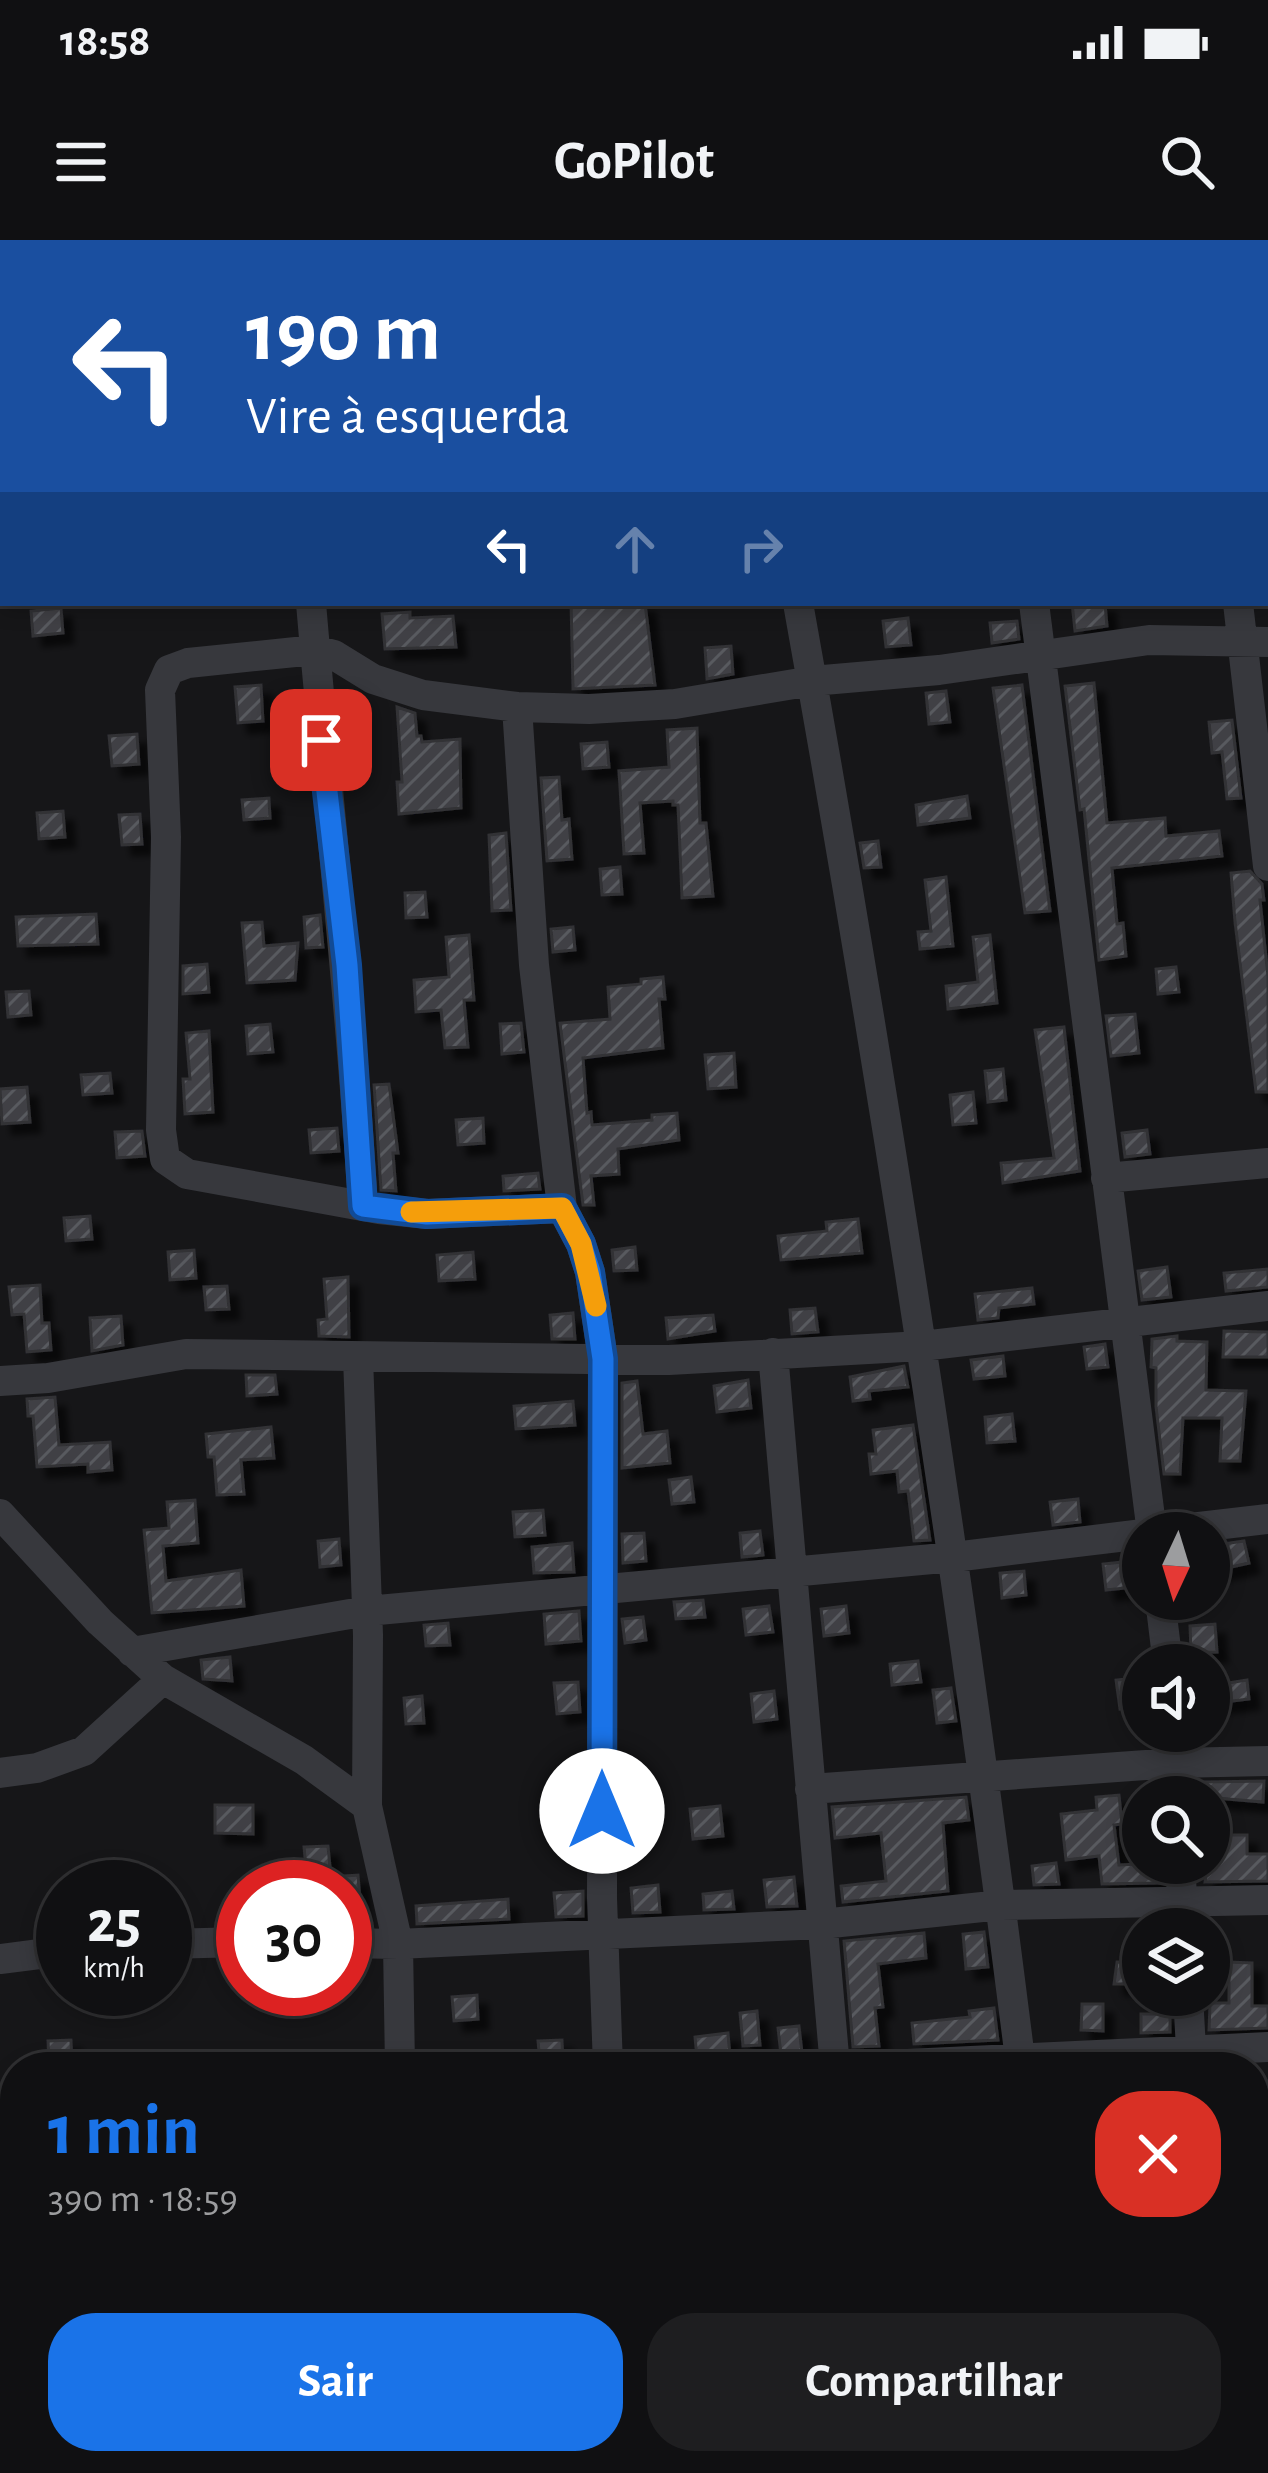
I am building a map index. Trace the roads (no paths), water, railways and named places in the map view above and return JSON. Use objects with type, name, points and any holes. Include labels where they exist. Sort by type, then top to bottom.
[{"type":"street","points":[[311,606],[347,965],[363,1206]]},
{"type":"street","points":[[799,606],[875,1040],[922,1346],[985,1778],[1019,2052]]},
{"type":"street","points":[[1034,606],[1146,1512]]},
{"type":"street","points":[[1239,606],[1255,643],[1268,866]]},
{"type":"street","points":[[562,1208],[427,1214],[187,1174],[166,1159],[161,1130],[166,837],[160,690],[169,670],[188,663],[315,650],[334,655],[373,679],[423,695],[518,707],[589,709],[675,704],[812,681],[1149,640],[1255,643]]},
{"type":"street","points":[[518,707],[534,965],[562,1208],[590,1272],[603,1359],[603,1933],[607,2052]]},
{"type":"street","points":[[1106,1178],[1268,1163]]},
{"type":"street","points":[[0,1381],[48,1378],[186,1354],[603,1359],[922,1346],[1268,1306]]},
{"type":"street","points":[[773,1353],[809,1789],[838,2052]]},
{"type":"street","points":[[358,1357],[367,1611],[367,1806],[398,1944],[400,2052]]},
{"type":"street","points":[[0,1514],[163,1679],[304,1760],[367,1806]]},
{"type":"street","points":[[1230,1523],[1268,1519]]},
{"type":"street","points":[[132,1652],[367,1611],[954,1557],[1122,1536]]},
{"type":"street","points":[[0,1773],[37,1768],[83,1751],[163,1679]]},
{"type":"street","points":[[1173,1752],[1175,1776]]},
{"type":"street","points":[[809,1789],[1174,1763],[1268,1761]]},
{"type":"street","points":[[1223,1908],[1268,1900]]},
{"type":"street","points":[[372,1944],[822,1924],[1001,1905],[1122,1912]]},
{"type":"street","points":[[0,1958],[36,1954]]},
{"type":"street","points":[[1189,2016],[1192,2052]]},
{"type":"street","points":[[1236,2052],[1268,2047]]}]
